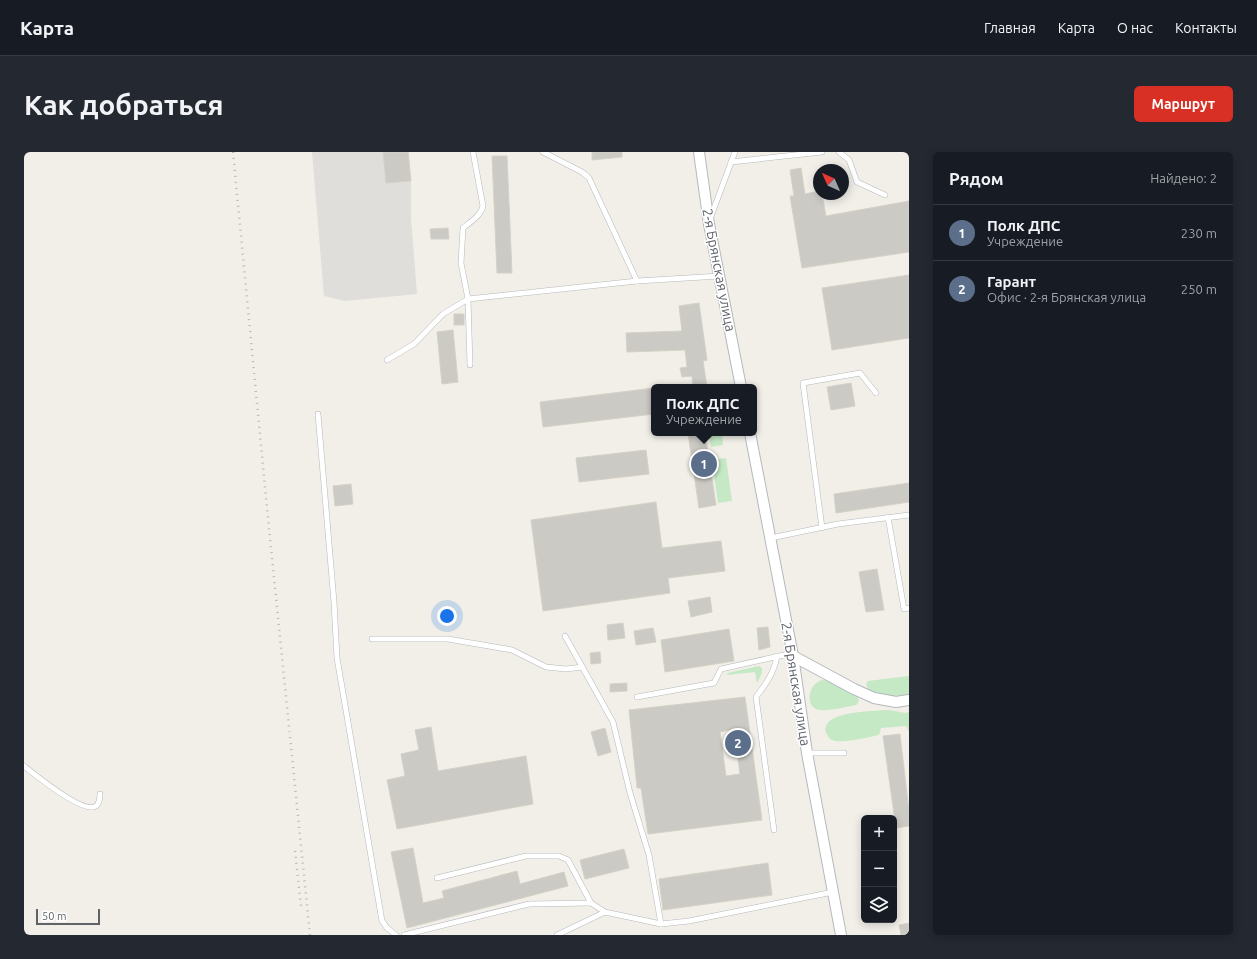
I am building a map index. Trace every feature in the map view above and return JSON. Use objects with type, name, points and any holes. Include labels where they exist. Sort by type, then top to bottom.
[{"type":"street","name":"2-я Брянская улица","points":[[698,152],[709,224],[740,384]]},
{"type":"street","name":"2-я Брянская улица","points":[[751,436],[793,655],[807,753],[841,935]]},
{"type":"street","points":[[793,655],[854,689],[874,698],[896,702],[909,700]]},
{"type":"lane","points":[[470,365],[468,299],[461,263],[463,228],[479,215],[483,206],[473,152]]},
{"type":"lane","points":[[543,152],[582,172],[589,178],[637,281]]},
{"type":"lane","points":[[709,224],[735,152]]},
{"type":"lane","points":[[731,162],[822,152]]},
{"type":"lane","points":[[839,152],[849,160],[857,182],[885,195]]},
{"type":"lane","points":[[387,360],[414,344],[443,314],[468,299],[637,281],[720,276]]},
{"type":"lane","points":[[822,528],[803,383],[860,373],[876,393]]},
{"type":"lane","points":[[318,414],[334,602],[337,658],[382,921],[386,928],[396,935]]},
{"type":"lane","points":[[771,538],[838,524],[909,514]]},
{"type":"lane","points":[[888,517],[904,609],[909,608]]},
{"type":"lane","points":[[565,636],[613,722],[630,792],[649,855],[661,924]]},
{"type":"lane","points":[[372,639],[448,639],[512,650],[546,667],[566,669],[582,667]]},
{"type":"lane","points":[[637,697],[714,683],[722,669],[777,656],[793,655]]},
{"type":"lane","points":[[774,830],[756,697],[770,678],[777,656]]},
{"type":"lane","points":[[807,753],[844,753]]},
{"type":"lane","points":[[24,766],[40,779],[78,803],[91,807],[96,806],[100,801],[100,794]]},
{"type":"lane","points":[[437,878],[526,856],[559,856],[568,860],[590,903]]},
{"type":"lane","points":[[404,935],[529,904],[590,903],[605,912],[661,924],[689,921],[833,892]]},
{"type":"lane","points":[[557,935],[605,912]]},
{"type":"shaded area","points":[[312,152],[409,152],[411,218],[417,294],[345,301],[324,296]]},
{"type":"green space","points":[[709,436],[722,436],[723,445],[711,447]]},
{"type":"green space","points":[[726,458],[732,501],[718,503],[712,460]]},
{"type":"green space","points":[[759,666],[762,668],[762,673],[757,683],[755,672],[727,675],[728,673]]},
{"type":"green space","points":[[909,676],[909,695],[893,696],[869,691],[866,684],[868,681]]},
{"type":"green space","points":[[822,680],[829,681],[857,697],[859,700],[858,703],[856,705],[833,709],[815,709],[810,701],[811,691],[817,682]]},
{"type":"green space","points":[[889,710],[905,713],[909,712],[909,731],[906,726],[881,728],[879,735],[855,740],[836,741],[832,740],[828,736],[825,730],[827,724],[838,716],[856,712]]},
{"type":"building","points":[[383,152],[408,152],[411,181],[386,183]]},
{"type":"building","points":[[592,152],[622,152],[622,157],[592,160]]},
{"type":"building","points":[[492,156],[507,156],[512,273],[497,273]]},
{"type":"building","points":[[801,168],[805,194],[813,192],[813,200],[823,200],[826,216],[909,201],[909,252],[802,268],[790,196],[794,196],[790,170]]},
{"type":"building","points":[[448,228],[449,239],[431,239],[430,229]]},
{"type":"building","points":[[909,275],[909,338],[832,350],[822,288]]},
{"type":"building","points":[[699,303],[707,360],[703,361],[707,384],[693,384],[692,376],[682,377],[680,368],[687,367],[685,350],[627,352],[626,333],[682,331],[679,306]]},
{"type":"building","points":[[454,314],[464,314],[464,325],[454,325]]},
{"type":"building","points":[[453,330],[458,382],[442,384],[437,332]]},
{"type":"building","points":[[851,383],[855,406],[831,410],[827,387]]},
{"type":"building","points":[[651,388],[651,414],[543,427],[540,402]]},
{"type":"building","points":[[688,436],[705,436],[716,505],[699,508]]},
{"type":"building","points":[[646,450],[649,474],[579,482],[576,458]]},
{"type":"building","points":[[909,483],[909,502],[836,513],[834,494]]},
{"type":"building","points":[[351,484],[353,504],[335,506],[333,486]]},
{"type":"building","points":[[656,502],[662,548],[721,541],[725,571],[668,578],[670,593],[543,611],[531,520]]},
{"type":"building","points":[[877,569],[884,610],[866,612],[859,572]]},
{"type":"building","points":[[710,597],[712,612],[691,617],[688,601]]},
{"type":"building","points":[[623,623],[625,638],[608,640],[607,625]]},
{"type":"building","points":[[768,627],[770,647],[759,650],[757,628]]},
{"type":"building","points":[[653,628],[656,642],[636,645],[634,631]]},
{"type":"building","points":[[729,629],[734,661],[665,672],[661,640]]},
{"type":"building","points":[[600,652],[601,663],[591,664],[590,653]]},
{"type":"building","points":[[627,683],[627,691],[610,692],[610,684]]},
{"type":"building","points":[[745,697],[762,820],[648,834],[641,788],[637,788],[629,710]],"holes":[[[734,729],[740,774],[726,776],[720,732]]]},
{"type":"building","points":[[431,727],[438,771],[526,756],[533,804],[397,829],[387,780],[405,776],[401,754],[419,750],[415,730]]},
{"type":"building","points":[[605,728],[611,752],[598,756],[591,732]]},
{"type":"building","points":[[900,734],[909,811],[909,826],[897,828],[897,815],[894,815],[883,736]]},
{"type":"building","points":[[413,848],[423,903],[444,898],[442,891],[517,871],[520,884],[564,872],[568,886],[407,928],[391,852]]},
{"type":"building","points":[[624,849],[629,868],[585,879],[580,860]]},
{"type":"building","points":[[768,863],[772,895],[663,910],[659,879]]},
{"type":"building","points":[[909,923],[909,935],[901,935],[899,925]]},
{"type":"railway","points":[[233,152],[310,935]]},
{"type":"railway","points":[[295,851],[301,906]]},
{"type":"place","name":"Полк ДПС","points":[[704,464]]},
{"type":"place","name":"Гарант","points":[[738,743]]}]
